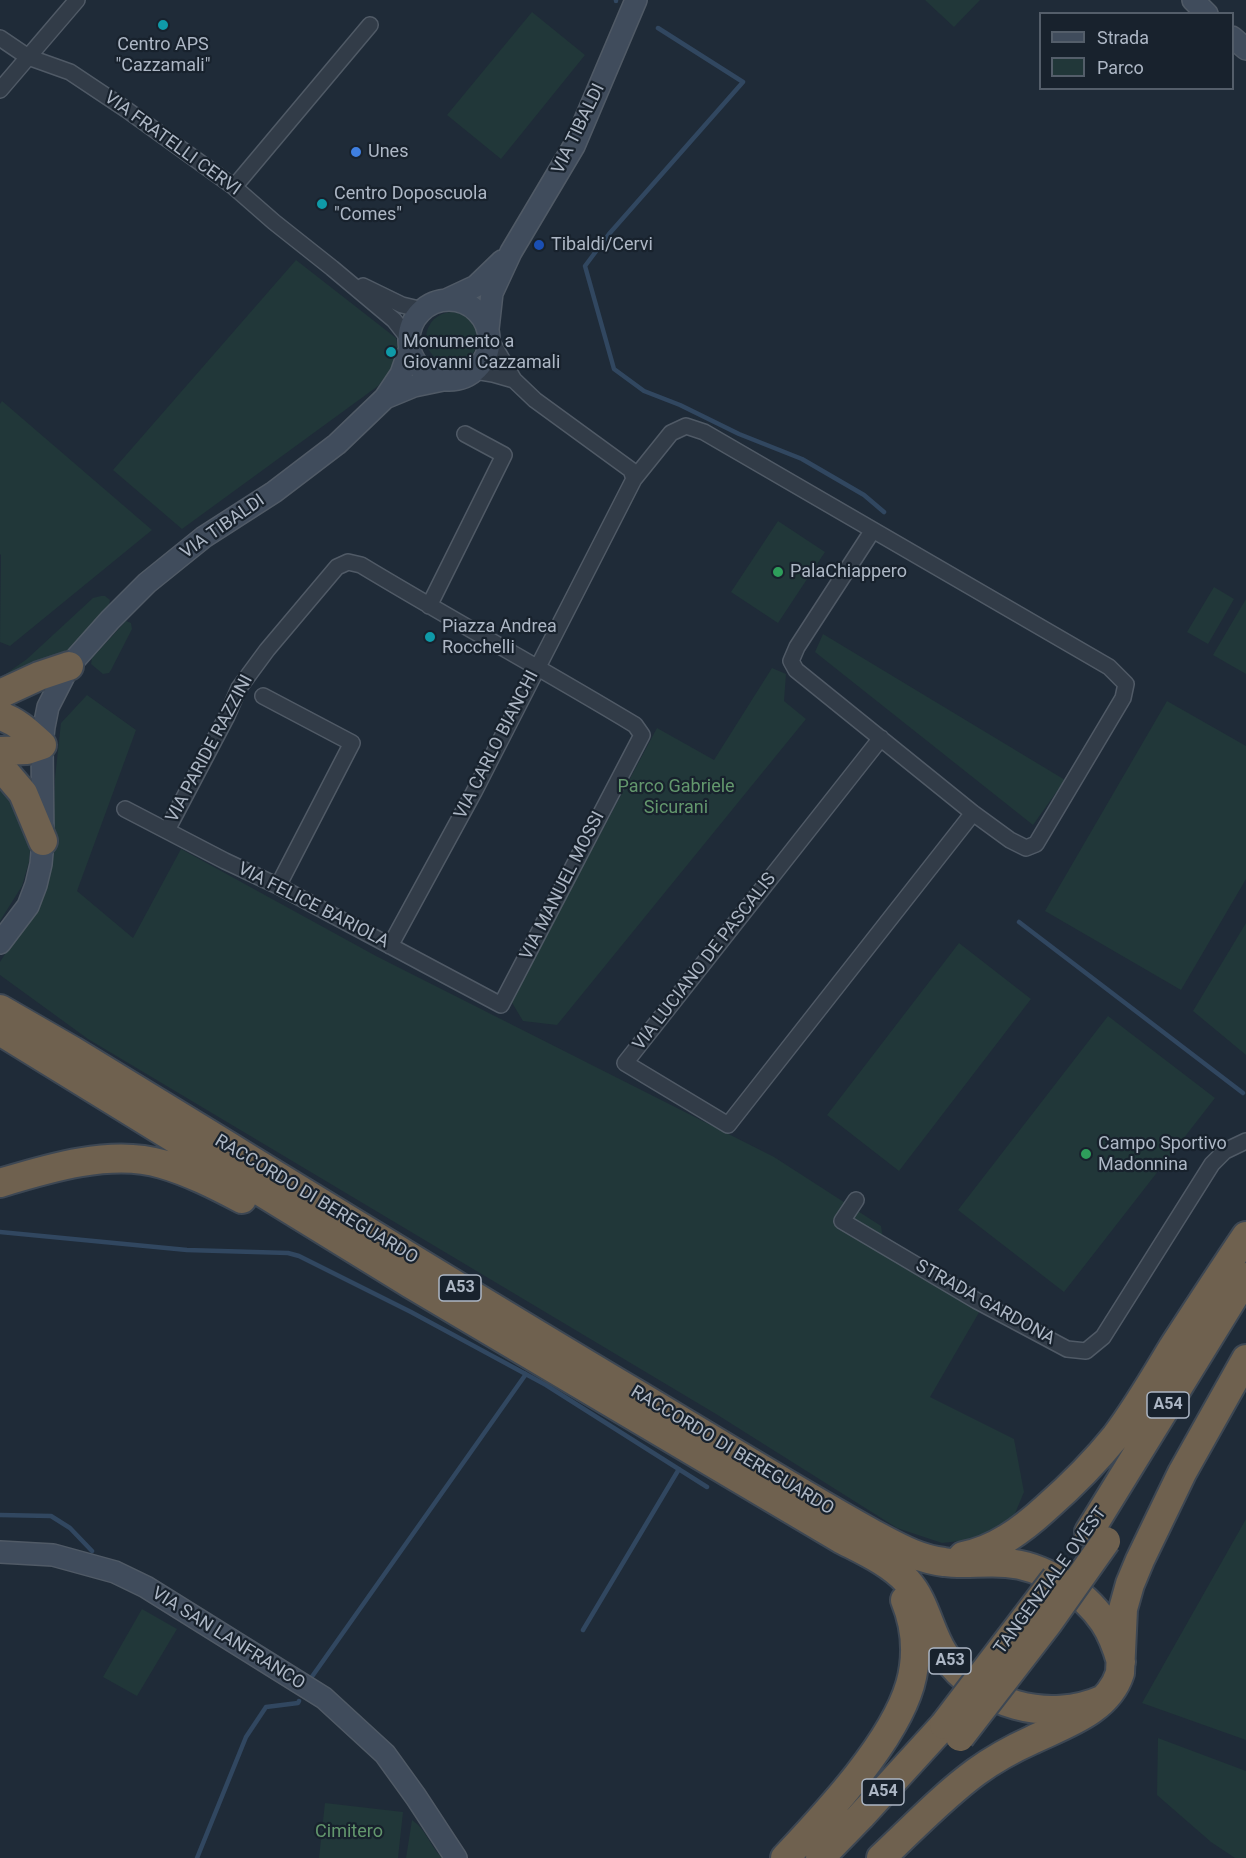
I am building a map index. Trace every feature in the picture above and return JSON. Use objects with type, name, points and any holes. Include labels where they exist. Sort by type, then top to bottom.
[{"type":"highway","points":[[0,694],[39,676],[69,666]]},
{"type":"highway","points":[[0,717],[7,718],[24,728],[42,745],[27,750],[0,751]]},
{"type":"highway","points":[[0,766],[23,793],[43,841]]},
{"type":"highway","name":"RACCORDO DI BEREGUARDO","points":[[5,1016],[73,1051],[533,1332],[845,1530]]},
{"type":"highway","name":"RACCORDO DI BEREGUARDO","points":[[5,1016],[411,1284],[845,1530]]},
{"type":"highway","points":[[0,1183],[84,1162],[127,1159],[161,1163],[189,1173],[411,1284]]},
{"type":"highway","points":[[929,1559],[960,1557],[992,1546],[1018,1532],[1061,1495],[1116,1436],[1246,1236]]},
{"type":"highway","name":"TANGENZIALE OVEST","points":[[846,1858],[952,1731],[1048,1623],[1246,1277]]},
{"type":"highway","name":"TANGENZIALE OVEST","points":[[1098,1537],[1189,1407],[1246,1310]]},
{"type":"highway","points":[[881,1858],[932,1810],[982,1768],[1018,1746],[1084,1715],[1104,1699],[1117,1682],[1121,1662],[1123,1609],[1130,1584],[1150,1536],[1182,1473],[1246,1359]]},
{"type":"highway","points":[[785,1858],[826,1813],[889,1731],[906,1696],[913,1672],[915,1650],[913,1627],[903,1596],[898,1587],[845,1530]]},
{"type":"highway","name":"A53","points":[[845,1530],[911,1555],[929,1559],[953,1563],[1004,1562],[1042,1571],[1066,1586],[1095,1610],[1108,1628],[1121,1662]]},
{"type":"highway","name":"A53","points":[[845,1530],[905,1579],[918,1596],[944,1654],[958,1670],[980,1688],[1006,1702],[1042,1710],[1067,1710],[1104,1699]]},
{"type":"highway","name":"TANGENZIALE OVEST","points":[[820,1858],[861,1816],[952,1731]]},
{"type":"street","points":[[0,90],[77,0]]},
{"type":"street","name":"VIA TIBALDI","points":[[489,333],[492,293],[511,252],[574,146],[636,0]]},
{"type":"street","points":[[1193,0],[1206,12]]},
{"type":"street","points":[[234,187],[370,25]]},
{"type":"street","name":"VIA FRATELLI CERVI","points":[[0,38],[28,57],[70,72],[234,187],[394,320],[409,344]]},
{"type":"street","points":[[1234,38],[1246,49]]},
{"type":"street","name":"VIA TIBALDI","points":[[446,300],[476,286],[511,252]]},
{"type":"street","name":"VIA FRATELLI CERVI","points":[[332,268],[402,305],[423,310]]},
{"type":"street","points":[[489,333],[485,359],[475,371],[460,379],[435,378],[421,369],[416,363],[409,344],[413,323],[423,310],[434,303],[446,300],[460,301],[472,307],[482,316],[514,380],[535,400],[631,470],[634,479]]},
{"type":"street","name":"VIA TIBALDI","points":[[0,943],[28,906],[36,885],[43,841],[42,745],[48,707],[69,666],[147,583],[204,537],[274,492],[337,444],[385,398],[401,374],[409,344]]},
{"type":"street","points":[[475,371],[514,380]]},
{"type":"street","name":"VIA TIBALDI","points":[[385,398],[414,386],[443,380]]},
{"type":"street","name":"VIA CARLO BIANCHI","points":[[390,946],[474,792],[634,479],[671,433],[686,426],[704,432],[873,530]]},
{"type":"street","points":[[465,434],[504,455],[429,606],[537,666]]},
{"type":"street","points":[[873,530],[1109,667],[1126,684],[1124,698],[1036,844],[1026,848],[1010,840],[973,813],[881,738],[796,670],[792,660],[796,646],[873,530]]},
{"type":"street","name":"VIA PARIDE RAZZINI","points":[[167,830],[239,688],[267,650],[337,567],[348,562],[361,565],[429,606]]},
{"type":"street","name":"VIA MANUEL MOSSI","points":[[501,1005],[642,735],[635,725],[537,666]]},
{"type":"street","points":[[263,696],[352,743],[279,886]]},
{"type":"street","name":"VIA LUCIANO DE PASCALIS","points":[[881,738],[625,1063],[728,1125],[973,813]]},
{"type":"street","name":"VIA FELICE BARIOLA","points":[[125,808],[225,861],[279,886],[501,1005]]},
{"type":"street","name":"STRADA GARDONA","points":[[856,1200],[842,1221],[977,1301],[1068,1349],[1086,1351],[1103,1337],[1212,1164],[1225,1151],[1246,1141]]},
{"type":"street","points":[[0,1539],[36,1541],[53,1555]]},
{"type":"street","name":"VIA SAN LANFRANCO","points":[[0,1552],[53,1555],[115,1572],[146,1587],[324,1698],[385,1754],[456,1858]]},
{"type":"green space","points":[[925,0],[980,0],[954,27]]},
{"type":"green space","points":[[532,12],[585,55],[501,159],[447,115]]},
{"type":"green space","points":[[296,260],[396,338],[400,359],[378,386],[182,529],[113,470]]},
{"type":"green space","points":[[447,312],[457,312],[471,319],[478,338],[471,357],[457,364],[447,364],[437,360],[430,353],[426,343],[426,333],[430,323],[437,316]]},
{"type":"green space","points":[[2,401],[152,530],[10,646],[0,642],[0,404]]},
{"type":"green space","name":"PalaChiappero","points":[[778,521],[825,552],[778,623],[731,592]]},
{"type":"green space","points":[[1214,587],[1234,599],[1208,644],[1187,632]]},
{"type":"green space","points":[[101,596],[110,600],[109,605],[73,646],[58,657],[0,685],[0,678],[27,659],[93,598]]},
{"type":"green space","points":[[1246,599],[1246,674],[1213,655]]},
{"type":"green space","points":[[126,621],[131,623],[132,629],[111,670],[103,674],[91,664],[92,658]]},
{"type":"green space","points":[[823,634],[1065,780],[1033,825],[815,652]]},
{"type":"green space","name":"Parco Gabriele Sicurani","points":[[772,668],[786,674],[784,701],[806,719],[557,1025],[523,1021],[511,1001],[657,728],[714,760]]},
{"type":"green space","points":[[87,695],[136,730],[77,891],[133,938],[181,849],[376,956],[774,1157],[881,1226],[885,1253],[981,1309],[930,1397],[1014,1439],[1024,1492],[1014,1516],[978,1539],[942,1543],[897,1528],[716,1414],[88,1039],[0,975],[0,962],[43,893],[53,842],[55,778],[61,723]]},
{"type":"green space","points":[[1167,701],[1246,746],[1246,879],[1181,990],[1045,911]]},
{"type":"green space","points":[[0,772],[31,840],[29,862],[22,886],[0,921]]},
{"type":"green space","points":[[1246,923],[1246,1055],[1193,1011]]},
{"type":"green space","points":[[959,943],[1031,999],[899,1171],[827,1115]]},
{"type":"green space","name":"Campo Sportivo Madonnina","points":[[1108,1016],[1215,1098],[1064,1292],[958,1210]]},
{"type":"green space","points":[[1246,1519],[1246,1740],[1142,1703]]},
{"type":"green space","points":[[142,1609],[177,1629],[137,1696],[103,1677]]},
{"type":"green space","points":[[1158,1738],[1246,1771],[1246,1858],[1235,1858],[1211,1842],[1157,1795]]},
{"type":"green space","name":"Cimitero","points":[[325,1803],[403,1812],[398,1858],[319,1858]]},
{"type":"green space","points":[[412,1820],[421,1828],[442,1858],[406,1858]]},
{"type":"waterway","points":[[658,28],[743,82],[609,234],[585,266],[614,369],[644,391],[680,405],[739,434],[802,459],[864,495],[884,512]]},
{"type":"waterway","points":[[1019,922],[1243,1093]]},
{"type":"waterway","points":[[0,1232],[187,1250],[288,1253],[299,1256],[411,1312],[546,1385],[707,1487]]},
{"type":"waterway","points":[[311,1678],[526,1374]]},
{"type":"waterway","points":[[583,1630],[679,1469]]},
{"type":"waterway","points":[[0,1515],[51,1516],[70,1528],[92,1551]]},
{"type":"waterway","points":[[197,1858],[246,1737],[266,1707],[299,1701]]},
{"type":"place","name":"Centro APS \"Cazzamali\"","points":[[163,25]]},
{"type":"place","name":"Unes","points":[[356,152]]},
{"type":"place","name":"Centro Doposcuola \"Comes\"","points":[[322,204]]},
{"type":"place","name":"Tibaldi/Cervi","points":[[539,245]]},
{"type":"place","name":"Monumento a Giovanni Cazzamali","points":[[391,352]]},
{"type":"place","name":"PalaChiappero","points":[[778,572]]},
{"type":"place","name":"Piazza Andrea Rocchelli","points":[[430,637]]},
{"type":"place","name":"Campo Sportivo Madonnina","points":[[1086,1154]]}]
